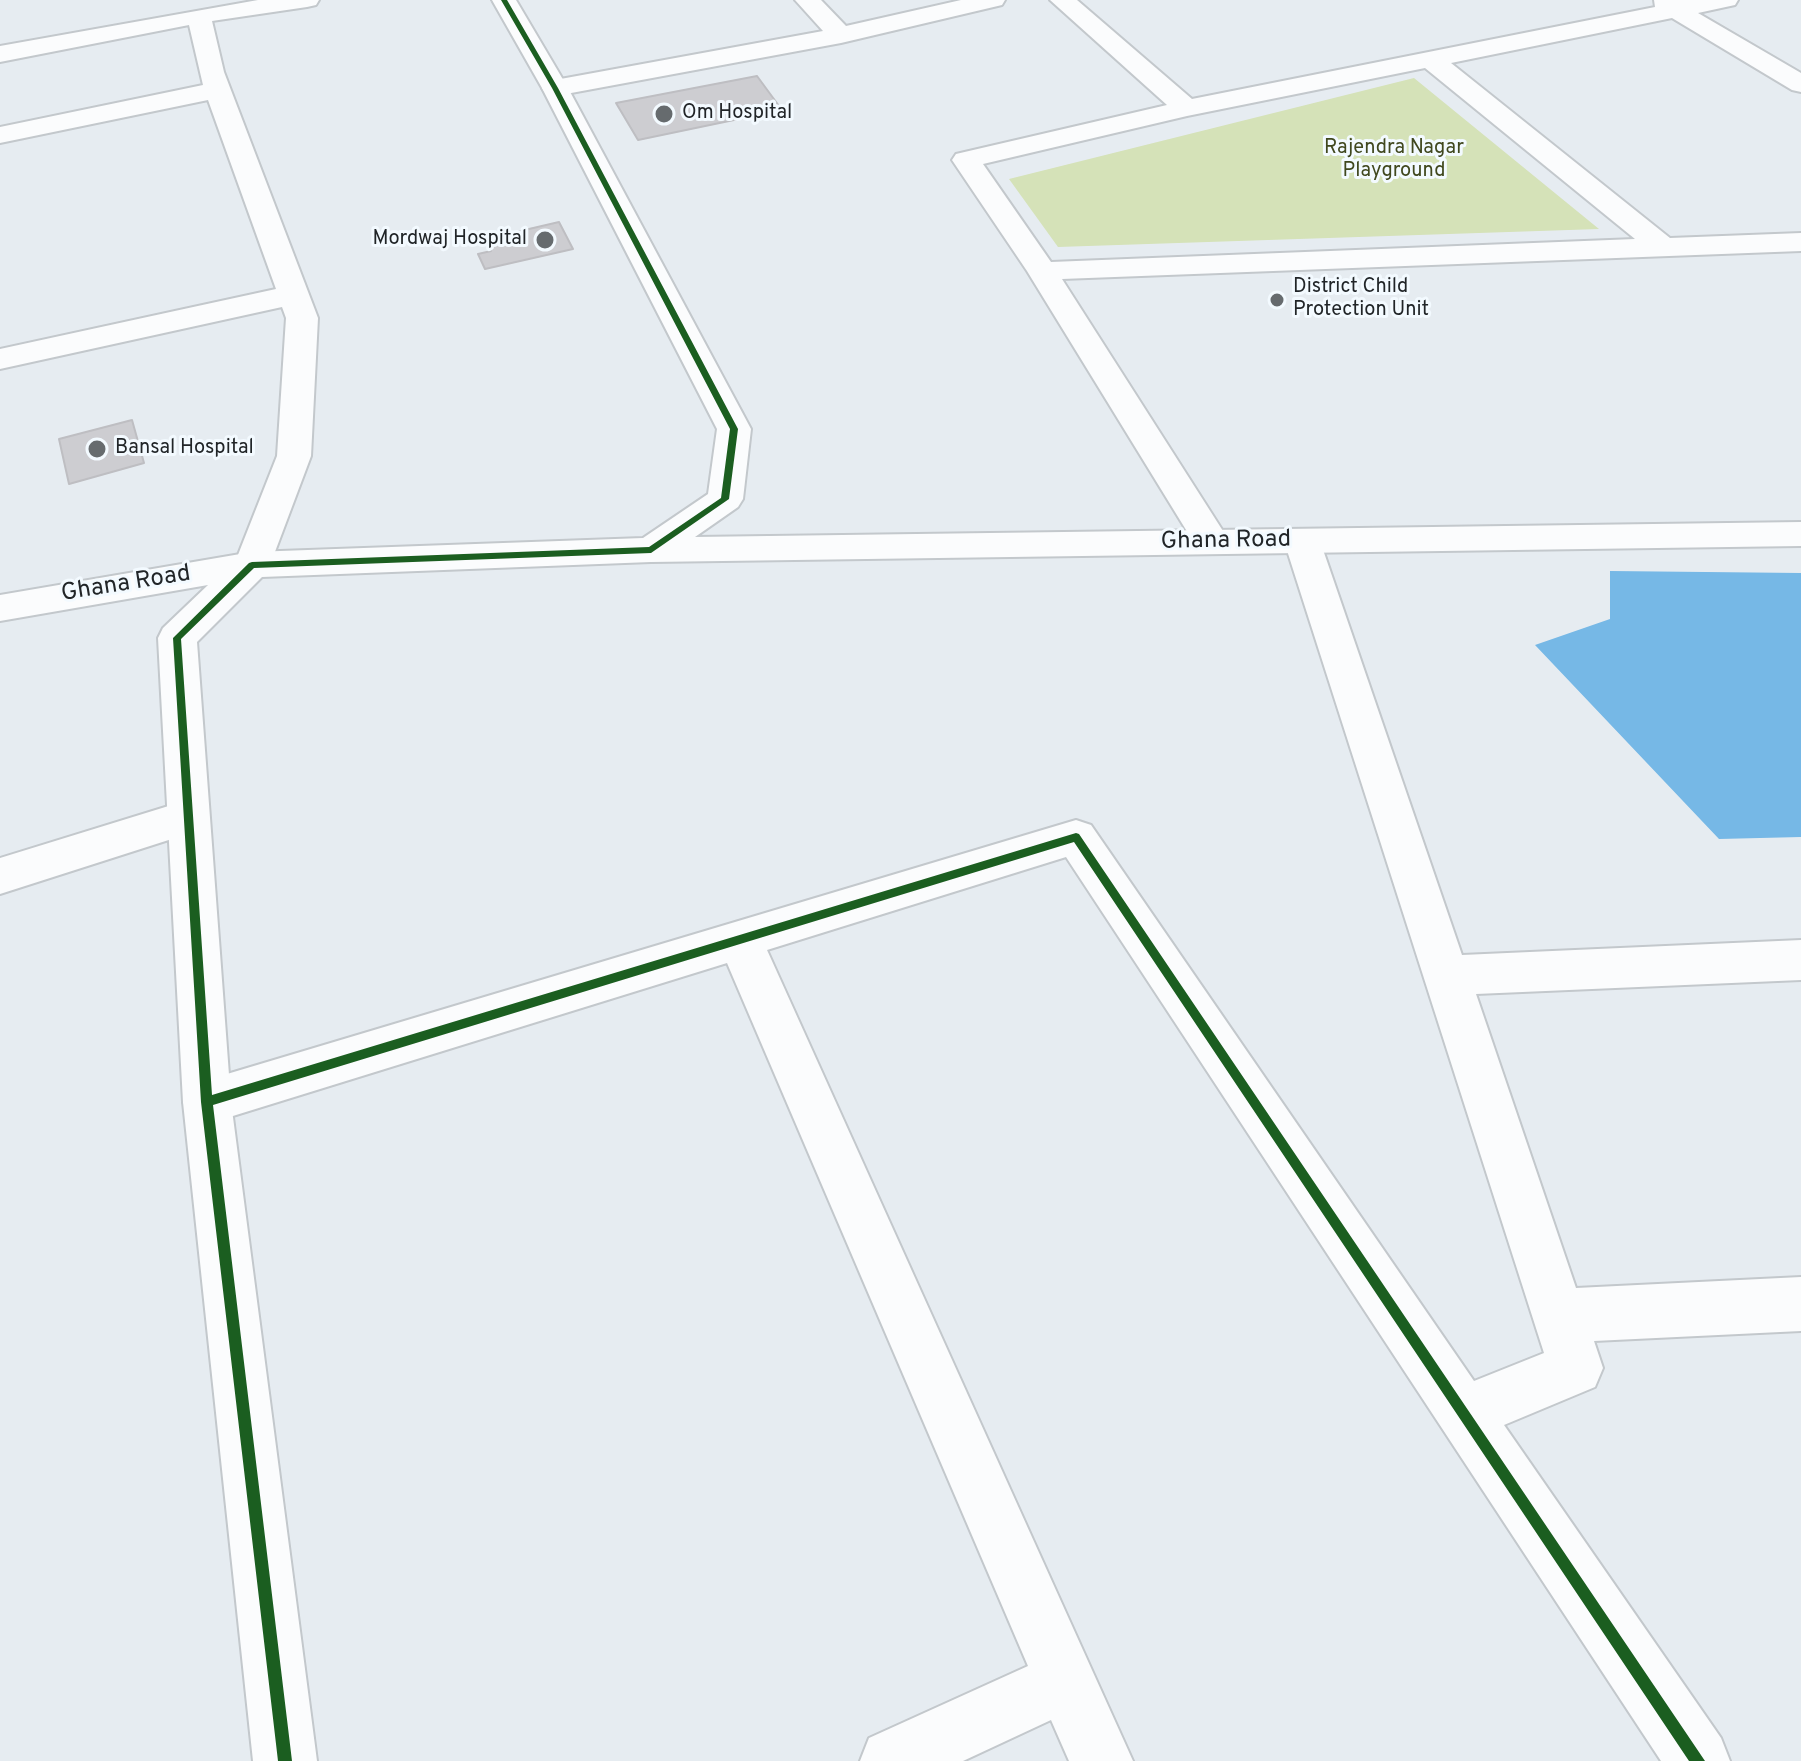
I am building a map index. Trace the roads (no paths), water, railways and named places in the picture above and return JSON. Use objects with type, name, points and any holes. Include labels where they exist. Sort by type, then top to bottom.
[{"type":"street","points":[[0,54],[215,11],[307,0]]},
{"type":"street","points":[[504,0],[555,88],[734,429],[725,499],[651,550]]},
{"type":"street","points":[[807,0],[841,35]]},
{"type":"street","points":[[555,88],[841,35],[993,0]]},
{"type":"street","points":[[1062,0],[1187,108]]},
{"type":"street","points":[[1212,542],[1042,271],[966,160],[1187,108],[1430,59],[1666,4],[1726,0]]},
{"type":"street","points":[[1666,4],[1801,84]]},
{"type":"street","points":[[215,11],[218,90],[302,318],[294,456],[252,565],[177,638],[207,1102],[285,1761]]},
{"type":"street","points":[[1430,59],[1663,247]]},
{"type":"street","points":[[0,135],[218,90]]},
{"type":"street","points":[[1042,271],[1801,242]]},
{"type":"street","points":[[0,359],[293,295]]},
{"type":"street","name":"Ghana Road","points":[[0,608],[252,565],[651,550],[1801,534]]},
{"type":"street","points":[[1302,541],[1576,1368],[1464,1413]]},
{"type":"street","points":[[0,876],[188,817]]},
{"type":"street","points":[[207,1102],[1076,837],[1698,1761]]},
{"type":"street","points":[[739,939],[1101,1761]]},
{"type":"street","points":[[1446,976],[1798,966]]},
{"type":"street","points":[[1559,1316],[1801,1304]]},
{"type":"street","points":[[892,1761],[1066,1681]]},
{"type":"water","points":[[1610,571],[1801,573],[1801,837],[1719,839],[1535,645],[1610,619]]},
{"type":"place","name":"Om Hospital","points":[[664,114]]},
{"type":"place","name":"Mordwaj Hospital","points":[[545,240]]},
{"type":"place","name":"District Child Protection Unit","points":[[1277,300]]},
{"type":"place","name":"Bansal Hospital","points":[[97,449]]},
{"type":"park label","name":"Rajendra Nagar Playground","points":[[1394,160]]}]
